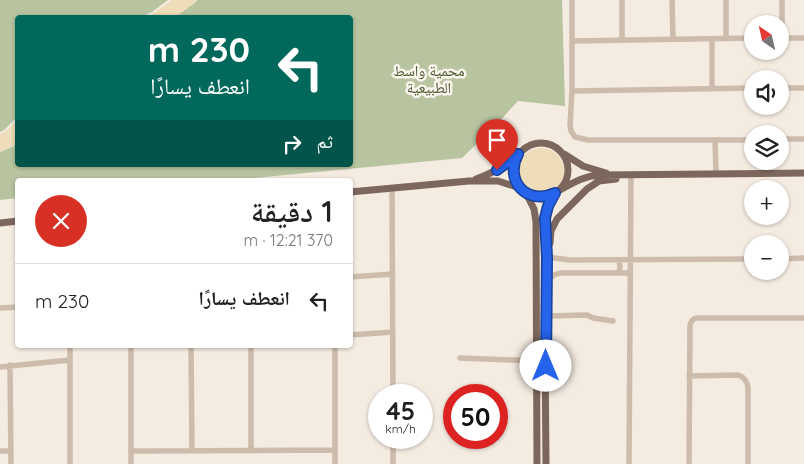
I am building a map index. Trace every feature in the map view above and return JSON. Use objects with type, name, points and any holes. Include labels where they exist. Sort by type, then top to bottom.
[{"type":"main road","points":[[469,181],[492,173],[526,148],[539,143],[546,143],[558,149],[573,161],[588,168],[616,175]]},
{"type":"main road","points":[[546,464],[546,214],[548,206],[567,178],[568,164],[562,152]]},
{"type":"main road","points":[[518,154],[513,168],[514,175],[516,182],[532,205],[536,217],[537,464]]},
{"type":"main road","points":[[353,192],[469,181],[498,181],[540,198],[548,197],[589,176],[804,172]]},
{"type":"main road","points":[[547,255],[551,231],[555,222],[587,189],[599,181],[630,175]]},
{"type":"main road","points":[[0,222],[15,221]]},
{"type":"main road","points":[[537,321],[542,322],[542,338],[545,349]]},
{"type":"street","points":[[572,0],[571,131],[576,137],[588,140],[744,140]]},
{"type":"street","points":[[622,0],[622,40]]},
{"type":"street","points":[[672,0],[673,40]]},
{"type":"street","points":[[726,0],[726,39]]},
{"type":"street","points":[[782,0],[782,15]]},
{"type":"street","points":[[572,41],[744,38]]},
{"type":"street","points":[[789,38],[804,38]]},
{"type":"street","points":[[712,39],[712,88]]},
{"type":"street","points":[[572,91],[744,88]]},
{"type":"street","points":[[789,88],[804,88]]},
{"type":"street","points":[[789,139],[804,139]]},
{"type":"street","points":[[716,140],[716,174]]},
{"type":"street","points":[[629,464],[630,175]]},
{"type":"street","points":[[392,188],[393,384]]},
{"type":"street","points":[[547,255],[570,260],[744,259]]},
{"type":"street","points":[[789,259],[804,258]]},
{"type":"street","points":[[619,260],[619,273]]},
{"type":"street","points":[[547,280],[558,274],[630,273]]},
{"type":"street","points":[[353,277],[392,274]]},
{"type":"street","points":[[0,308],[15,307]]},
{"type":"street","points":[[546,316],[587,315],[593,318],[613,321]]},
{"type":"street","points":[[688,464],[691,321],[694,319],[804,318]]},
{"type":"street","points":[[353,335],[393,332]]},
{"type":"street","points":[[70,348],[70,464]]},
{"type":"street","points":[[131,348],[131,464]]},
{"type":"street","points":[[191,348],[192,450]]},
{"type":"street","points":[[251,348],[251,449]]},
{"type":"street","points":[[334,464],[335,348]]},
{"type":"street","points":[[460,358],[537,361]]},
{"type":"street","points":[[0,366],[70,360]]},
{"type":"street","points":[[10,366],[11,464]]},
{"type":"street","points":[[689,376],[738,375],[746,381],[748,387],[748,464]]},
{"type":"street","points":[[393,449],[393,464]]},
{"type":"street","points":[[131,451],[335,450]]},
{"type":"street","points":[[0,452],[11,451]]},
{"type":"green space","points":[[0,0],[168,0],[145,15],[15,15],[15,119],[0,132]]},
{"type":"green space","name":"محمية واسط الطبيعية","points":[[197,0],[562,0],[565,106],[518,101],[462,158],[254,178],[15,178],[15,198],[0,200],[0,152],[15,145],[15,167],[353,167],[353,15],[178,15]]},
{"type":"sand","points":[[172,0],[196,0],[196,2],[178,15],[151,15]]},
{"type":"sand","points":[[15,122],[15,144],[0,152],[0,134],[5,132]]},
{"type":"sand","points":[[537,148],[545,148],[554,152],[560,158],[564,171],[560,184],[554,190],[545,194],[537,194],[528,190],[522,184],[518,175],[518,167],[522,158],[528,152]]},
{"type":"route","points":[[497,170],[518,154],[513,168],[516,182],[520,188],[526,193],[540,198],[548,197],[555,193],[548,206],[545,218],[547,257],[546,366]]}]
